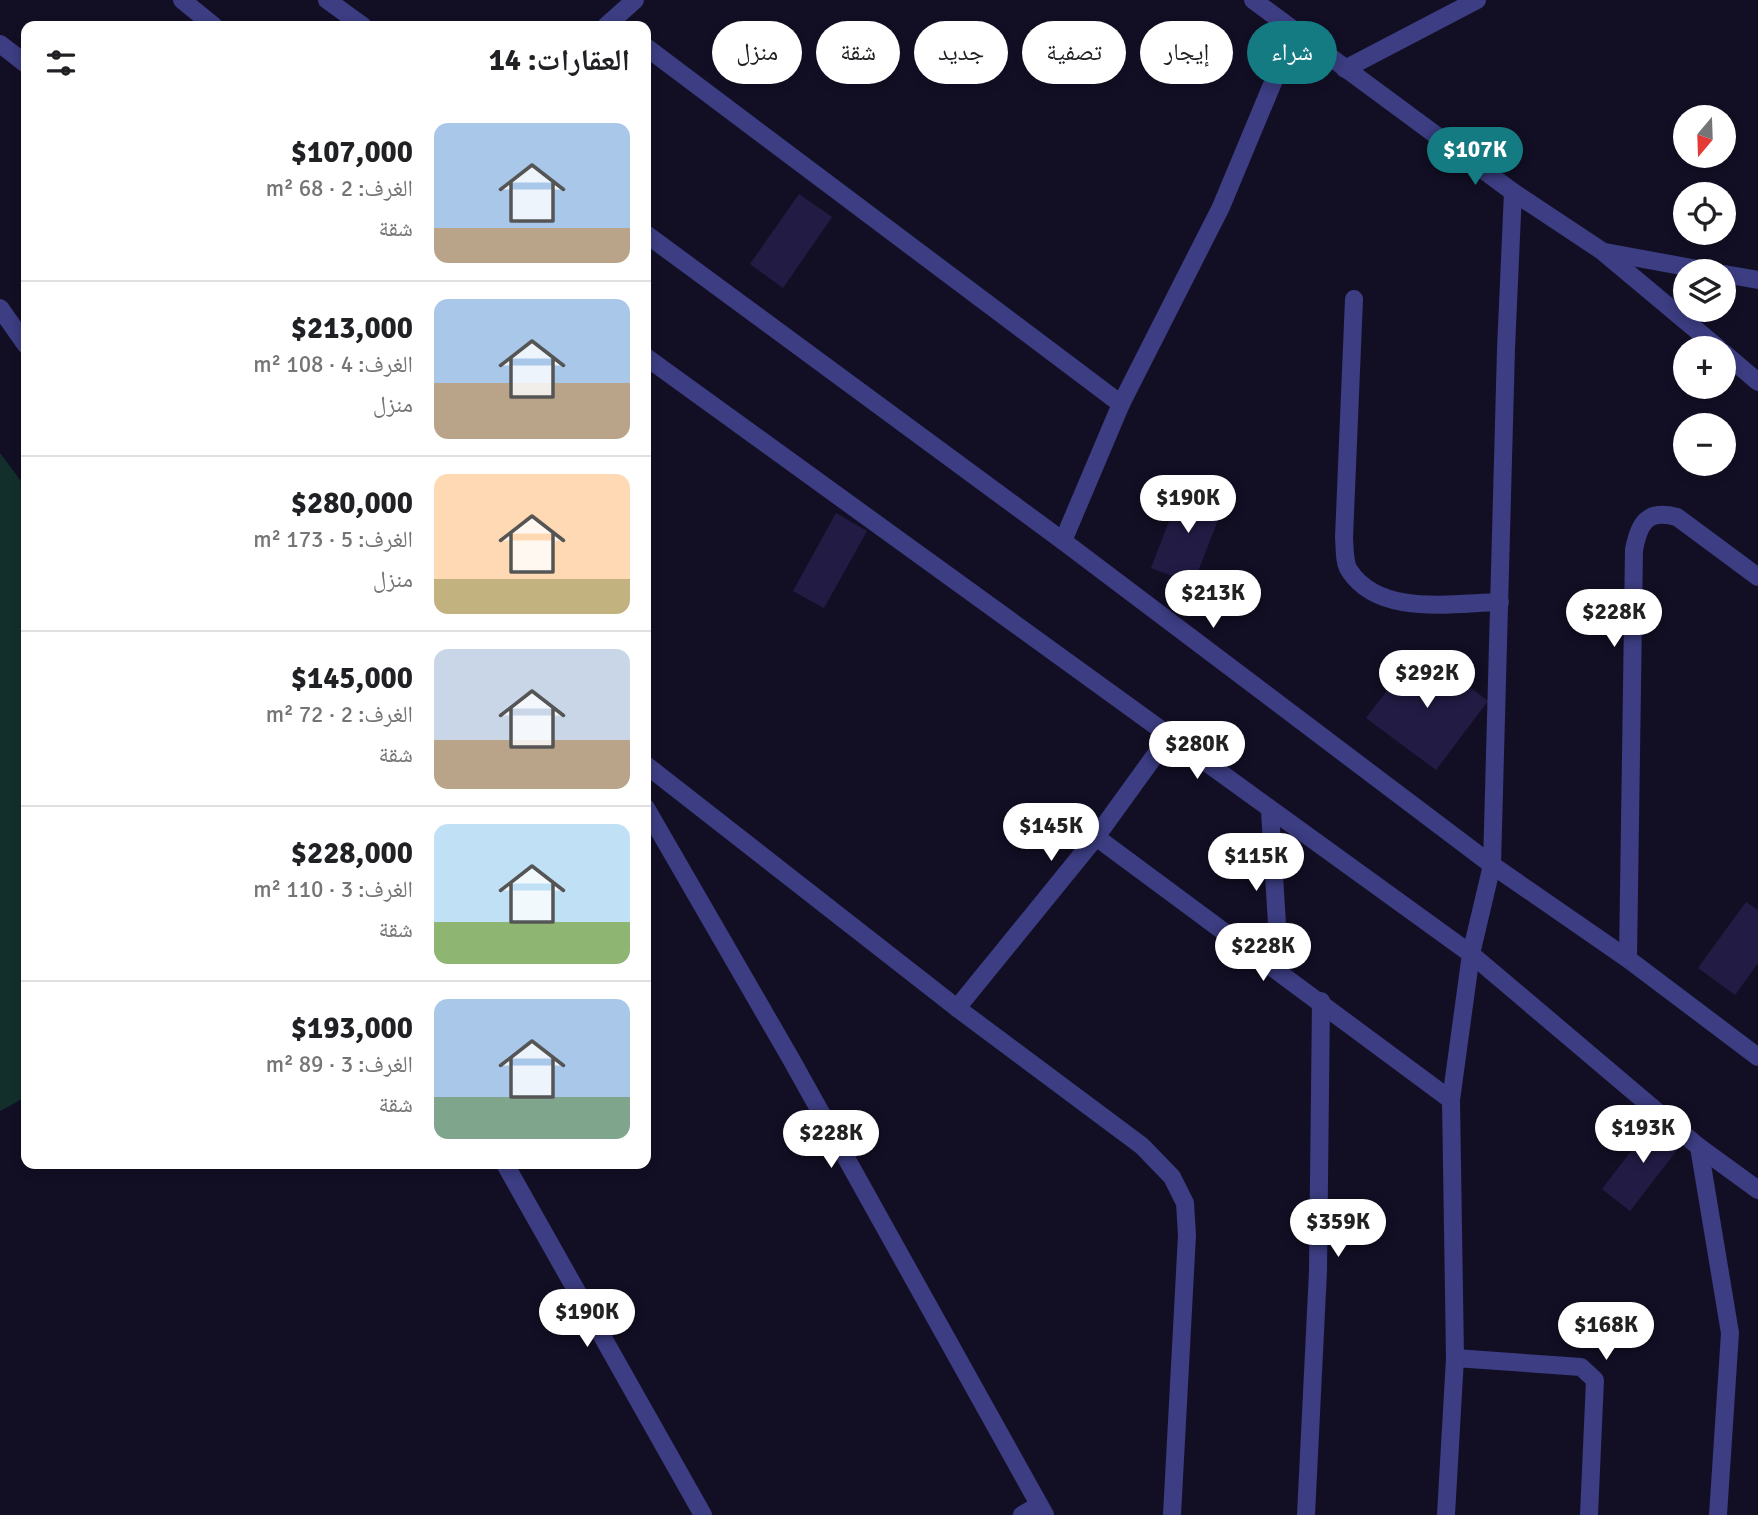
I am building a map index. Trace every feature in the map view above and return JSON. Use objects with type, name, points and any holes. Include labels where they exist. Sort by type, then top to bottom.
[{"type":"street","points":[[182,0],[208,21]]},
{"type":"street","points":[[327,0],[356,21]]},
{"type":"street","points":[[616,21],[635,0]]},
{"type":"street","points":[[1253,0],[1280,21]]},
{"type":"street","points":[[1345,69],[1477,0]]},
{"type":"street","points":[[0,44],[21,60]]},
{"type":"street","points":[[651,51],[1121,404]]},
{"type":"street","points":[[1337,63],[1513,192],[1601,251],[1704,336]]},
{"type":"street","points":[[1063,541],[1121,404],[1221,207],[1272,84]]},
{"type":"street","points":[[1446,1515],[1455,1358],[1451,1100],[1471,954],[1492,864],[1513,192]]},
{"type":"street","points":[[651,238],[1063,541],[1492,864],[1628,960],[1758,1057]]},
{"type":"street","points":[[1601,251],[1673,264]]},
{"type":"street","points":[[1736,276],[1758,281]]},
{"type":"street","points":[[1354,299],[1344,538],[1347,568],[1369,593],[1404,603],[1500,603]]},
{"type":"street","points":[[0,308],[21,338]]},
{"type":"street","points":[[651,360],[1270,811],[1471,954],[1699,1147],[1758,1190]]},
{"type":"street","points":[[1736,363],[1758,382]]},
{"type":"street","points":[[1628,960],[1634,550],[1638,528],[1648,516],[1662,513],[1677,517],[1758,577]]},
{"type":"street","points":[[957,1008],[1096,837],[1169,736]]},
{"type":"street","points":[[651,769],[957,1008],[1142,1146],[1172,1177],[1185,1203],[1187,1235],[1172,1515]]},
{"type":"street","points":[[1270,811],[1280,972]]},
{"type":"street","points":[[651,817],[798,1071],[1042,1510],[1022,1515]]},
{"type":"street","points":[[1096,837],[1321,1001],[1451,1100]]},
{"type":"street","points":[[1306,1515],[1318,1271],[1321,1001]]},
{"type":"street","points":[[1699,1147],[1730,1333],[1718,1515]]},
{"type":"street","points":[[508,1169],[703,1515]]},
{"type":"street","points":[[1455,1358],[1581,1367],[1590,1373],[1595,1380],[1589,1515]]},
{"type":"green space","points":[[0,453],[21,481],[21,1100],[0,1111]]},
{"type":"building","points":[[799,194],[832,217],[783,288],[750,264]]},
{"type":"building","points":[[1183,485],[1225,502],[1193,584],[1151,568]]},
{"type":"building","points":[[836,513],[867,531],[824,608],[793,591]]},
{"type":"building","points":[[1419,649],[1488,701],[1436,770],[1366,718]]},
{"type":"building","points":[[1746,902],[1758,910],[1758,963],[1735,995],[1698,968]]},
{"type":"building","points":[[1656,1119],[1684,1141],[1630,1211],[1602,1189]]}]
